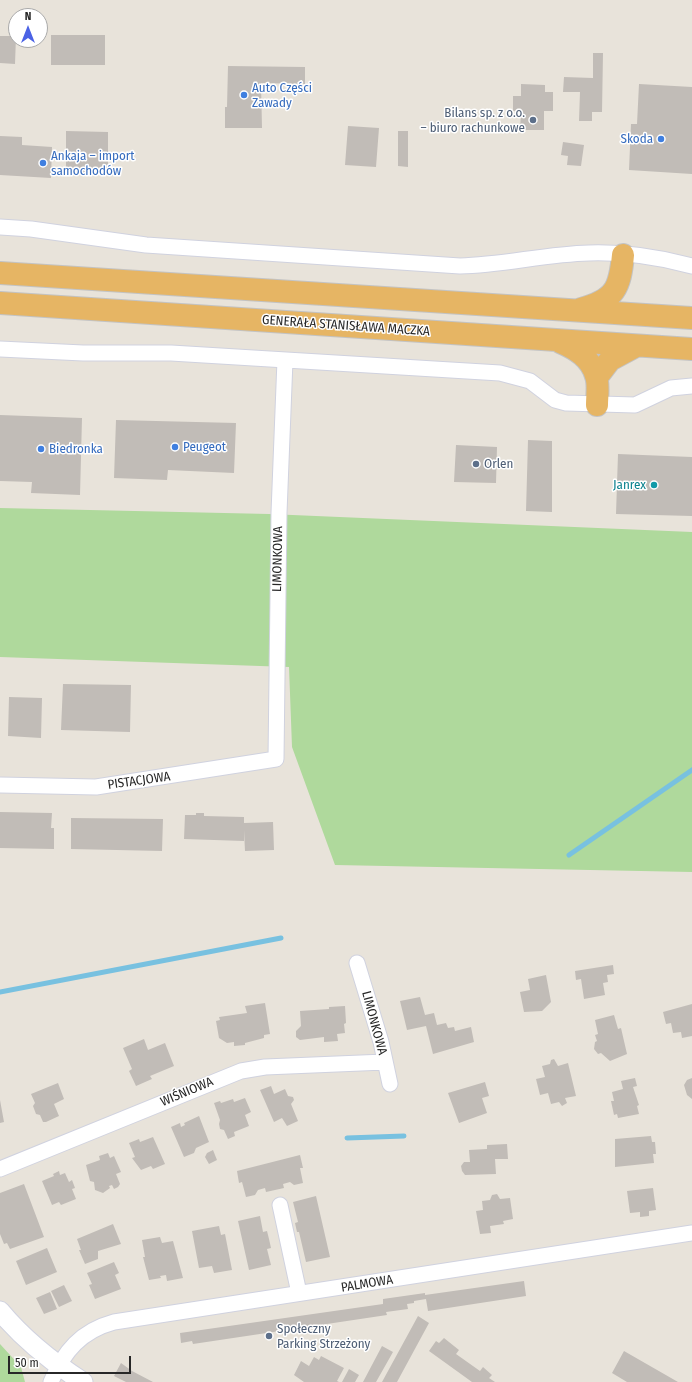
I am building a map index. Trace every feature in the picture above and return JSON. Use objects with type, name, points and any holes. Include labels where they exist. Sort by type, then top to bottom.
[{"type":"highway","points":[[576,310],[604,300],[616,290],[622,265]]},
{"type":"highway","points":[[622,265],[626,291],[637,306],[653,315]]},
{"type":"highway","points":[[0,273],[692,318]]},
{"type":"highway","name":"GENERAŁA STANISŁAWA MACZKA","points":[[0,303],[692,349]]},
{"type":"highway","points":[[557,340],[574,348],[585,357],[597,377],[597,405]]},
{"type":"highway","points":[[597,377],[610,360],[636,346]]},
{"type":"street","points":[[0,227],[31,229],[146,245],[460,266],[488,266],[582,254],[622,265],[655,258],[692,266]]},
{"type":"street","points":[[0,349],[83,353],[171,353],[500,373],[530,381],[555,400],[566,403],[597,405],[635,405],[670,388],[692,386]]},
{"type":"street","name":"LIMONKOWA","points":[[276,759],[279,512],[285,360]]},
{"type":"street","name":"PISTACJOWA","points":[[0,785],[96,787],[276,759]]},
{"type":"street","name":"LIMONKOWA","points":[[357,963],[390,1084]]},
{"type":"street","name":"WIŚNIOWA","points":[[0,1169],[240,1071],[260,1068],[385,1062]]},
{"type":"street","points":[[280,1205],[299,1293]]},
{"type":"street","name":"PALMOWA","points":[[55,1374],[63,1357],[76,1343],[90,1331],[106,1325],[299,1293],[692,1233]]},
{"type":"street","points":[[0,1311],[55,1374],[83,1382]]},
{"type":"green space","points":[[0,508],[269,514],[692,532],[692,872],[335,865],[292,747],[289,667],[0,657]]},
{"type":"green space","points":[[0,1344],[21,1367],[25,1382],[0,1382]]},
{"type":"building","points":[[51,35],[105,35],[105,65],[51,65]]},
{"type":"building","points":[[0,36],[8,36],[8,48],[16,48],[15,64],[0,63]]},
{"type":"building","points":[[593,53],[603,53],[602,112],[592,112],[592,121],[579,121],[580,92],[563,92],[564,77],[593,78]]},
{"type":"building","name":"Auto Części Zawady","points":[[228,66],[305,67],[305,84],[261,83],[262,128],[225,128]]},
{"type":"building","points":[[521,84],[545,85],[545,92],[553,92],[553,111],[544,111],[544,130],[520,130],[521,111],[513,111],[513,96],[521,96]]},
{"type":"building","name":"Skoda","points":[[639,84],[692,87],[692,174],[629,170],[631,124],[637,124]]},
{"type":"building","points":[[348,126],[379,128],[376,167],[345,165]]},
{"type":"building","points":[[66,131],[108,132],[108,174],[66,173]]},
{"type":"building","points":[[398,131],[408,131],[408,167],[398,166]]},
{"type":"building","points":[[0,136],[22,137],[22,145],[52,147],[51,178],[0,175]]},
{"type":"building","points":[[563,142],[584,145],[581,166],[567,165],[568,156],[561,155]]},
{"type":"building","name":"Biedronka","points":[[0,415],[82,418],[80,495],[31,493],[32,482],[0,481]]},
{"type":"building","name":"Peugeot","points":[[116,420],[236,423],[234,473],[168,470],[167,480],[114,478]]},
{"type":"building","points":[[528,440],[552,441],[552,512],[526,511]]},
{"type":"building","name":"Orlen","points":[[456,445],[497,447],[496,483],[454,482]]},
{"type":"building","name":"Janrex","points":[[618,454],[692,457],[692,516],[616,514]]},
{"type":"building","points":[[63,684],[131,685],[130,732],[61,730]]},
{"type":"building","points":[[9,697],[42,698],[41,738],[8,736]]},
{"type":"building","points":[[0,812],[52,813],[51,828],[54,828],[54,849],[0,848]]},
{"type":"building","points":[[196,813],[204,813],[204,816],[244,817],[244,823],[273,822],[274,850],[245,851],[244,830],[244,841],[184,839],[185,815],[196,815]]},
{"type":"building","points":[[71,818],[163,819],[162,851],[71,849]]},
{"type":"building","points":[[613,965],[614,974],[607,975],[608,982],[603,983],[605,995],[584,999],[581,979],[576,980],[575,971]]},
{"type":"building","points":[[546,975],[551,1002],[542,1011],[524,1012],[520,992],[530,990],[528,979]]},
{"type":"building","points":[[420,997],[425,1015],[434,1013],[437,1025],[446,1023],[448,1028],[454,1027],[455,1031],[471,1027],[474,1042],[433,1054],[426,1026],[407,1030],[400,1001]]},
{"type":"building","points":[[265,1003],[270,1034],[264,1035],[264,1038],[245,1043],[245,1045],[234,1046],[234,1042],[227,1043],[219,1038],[216,1021],[220,1020],[219,1017],[247,1013],[245,1006]]},
{"type":"building","points":[[692,1004],[692,1036],[682,1038],[681,1032],[673,1033],[671,1023],[666,1024],[663,1012]]},
{"type":"building","points":[[345,1006],[345,1033],[337,1034],[338,1041],[324,1042],[324,1037],[300,1040],[296,1037],[296,1031],[301,1026],[300,1011],[329,1009],[329,1007]]},
{"type":"building","points":[[614,1015],[618,1029],[621,1028],[627,1054],[610,1061],[601,1053],[598,1054],[594,1049],[595,1042],[597,1041],[595,1035],[598,1034],[595,1020]]},
{"type":"building","points":[[144,1039],[148,1050],[165,1043],[174,1066],[150,1076],[152,1079],[136,1086],[129,1071],[132,1069],[123,1048]]},
{"type":"building","points":[[554,1059],[558,1066],[568,1063],[576,1096],[565,1098],[567,1103],[562,1106],[559,1102],[551,1104],[548,1093],[540,1095],[536,1079],[545,1077],[542,1066],[550,1064],[551,1060]]},
{"type":"building","points":[[635,1078],[637,1086],[633,1087],[639,1105],[637,1106],[639,1114],[618,1118],[617,1114],[614,1115],[611,1101],[614,1101],[612,1092],[623,1089],[621,1081]]},
{"type":"building","points":[[692,1078],[692,1099],[687,1095],[684,1085],[687,1080]]},
{"type":"building","points":[[485,1082],[489,1096],[482,1098],[487,1113],[459,1123],[448,1093]]},
{"type":"building","points":[[58,1083],[64,1099],[54,1104],[59,1116],[43,1122],[40,1115],[36,1114],[33,1106],[35,1103],[31,1094]]},
{"type":"building","points":[[271,1086],[274,1094],[285,1089],[288,1096],[293,1097],[294,1100],[291,1104],[298,1121],[287,1126],[282,1118],[274,1122],[260,1090]]},
{"type":"building","points":[[245,1098],[251,1112],[245,1115],[249,1126],[234,1132],[235,1136],[228,1139],[224,1130],[220,1129],[220,1120],[214,1103],[220,1101],[221,1103],[233,1099],[234,1102]]},
{"type":"building","points":[[0,1100],[4,1122],[0,1123]]},
{"type":"building","points":[[199,1116],[209,1142],[196,1148],[194,1153],[184,1157],[171,1127],[180,1123],[181,1127],[185,1125],[184,1123]]},
{"type":"building","points":[[651,1136],[652,1142],[655,1142],[656,1154],[653,1154],[654,1163],[615,1167],[615,1139]]},
{"type":"building","points":[[153,1137],[165,1164],[153,1169],[151,1166],[141,1170],[132,1158],[135,1157],[129,1143],[139,1139],[140,1142]]},
{"type":"building","points":[[507,1144],[508,1159],[495,1159],[496,1174],[465,1175],[462,1171],[461,1166],[464,1162],[470,1162],[469,1150],[487,1149],[487,1145]]},
{"type":"building","points":[[213,1150],[217,1160],[209,1164],[205,1157],[207,1153]]},
{"type":"building","points":[[108,1153],[110,1158],[114,1156],[121,1172],[116,1174],[120,1184],[114,1189],[112,1185],[109,1186],[110,1188],[103,1193],[95,1190],[94,1182],[90,1181],[86,1165],[100,1160],[99,1156]]},
{"type":"building","points":[[300,1155],[303,1168],[300,1168],[303,1183],[294,1185],[290,1182],[283,1184],[284,1188],[266,1192],[265,1188],[258,1190],[255,1195],[246,1197],[242,1182],[239,1183],[237,1171]]},
{"type":"building","points":[[59,1171],[60,1175],[65,1173],[69,1182],[72,1180],[75,1188],[72,1189],[76,1199],[61,1205],[59,1202],[52,1205],[42,1181],[54,1176],[53,1174]]},
{"type":"building","points":[[24,1184],[44,1237],[10,1249],[7,1243],[4,1244],[0,1234],[0,1193]]},
{"type":"building","points":[[653,1188],[656,1210],[649,1211],[649,1216],[640,1217],[640,1212],[630,1213],[627,1191]]},
{"type":"building","points":[[497,1194],[500,1199],[510,1198],[513,1219],[503,1221],[504,1224],[490,1226],[491,1233],[480,1234],[476,1211],[483,1210],[482,1201],[490,1200],[492,1195]]},
{"type":"building","points":[[316,1196],[330,1257],[306,1262],[299,1232],[297,1232],[295,1223],[298,1222],[293,1202]]},
{"type":"building","points":[[260,1216],[263,1232],[267,1231],[269,1239],[271,1248],[267,1249],[271,1265],[249,1270],[238,1221]]},
{"type":"building","points":[[113,1224],[121,1244],[98,1251],[98,1259],[85,1264],[79,1250],[81,1250],[77,1239]]},
{"type":"building","points":[[219,1226],[221,1235],[225,1234],[232,1270],[214,1273],[212,1266],[199,1268],[192,1231]]},
{"type":"building","points":[[160,1237],[162,1243],[173,1241],[183,1278],[167,1281],[166,1275],[160,1276],[161,1278],[149,1280],[143,1257],[145,1257],[142,1240]]},
{"type":"building","points":[[47,1248],[57,1272],[26,1285],[16,1261]]},
{"type":"building","points":[[114,1262],[119,1273],[115,1275],[121,1289],[95,1299],[89,1285],[92,1284],[87,1273]]},
{"type":"building","points":[[524,1281],[526,1296],[428,1311],[426,1299],[407,1304],[408,1309],[386,1312],[387,1315],[193,1344],[192,1341],[181,1343],[180,1333],[383,1304],[383,1299],[425,1293],[425,1295]]},
{"type":"building","points":[[64,1285],[72,1301],[59,1307],[51,1291]]},
{"type":"building","points":[[50,1292],[57,1309],[44,1314],[36,1298]]},
{"type":"building","points":[[418,1316],[429,1323],[397,1382],[382,1382]]},
{"type":"building","points":[[444,1338],[459,1350],[456,1354],[480,1371],[483,1367],[492,1375],[489,1378],[495,1382],[472,1382],[429,1351],[436,1341],[439,1343]]},
{"type":"building","points":[[382,1346],[393,1352],[376,1382],[363,1382]]},
{"type":"building","points":[[624,1351],[678,1382],[627,1382],[612,1373]]},
{"type":"building","points":[[321,1356],[344,1368],[337,1381],[339,1382],[304,1382],[294,1375],[301,1361],[309,1366],[314,1357],[319,1360]]},
{"type":"building","points":[[121,1363],[132,1371],[153,1382],[126,1382],[114,1376]]},
{"type":"building","points":[[349,1369],[359,1375],[355,1382],[342,1382]]},
{"type":"waterway","points":[[569,855],[692,770]]},
{"type":"waterway","points":[[0,992],[281,938]]},
{"type":"waterway","points":[[347,1138],[404,1136]]},
{"type":"place","name":"Auto Części Zawady","points":[[244,95]]},
{"type":"place","name":"Bilans sp. z o.o. – biuro rachunkowe","points":[[533,120]]},
{"type":"place","name":"Skoda","points":[[661,139]]},
{"type":"place","name":"Ankaja – import samochodów","points":[[43,163]]},
{"type":"place","name":"Peugeot","points":[[175,447]]},
{"type":"place","name":"Biedronka","points":[[41,449]]},
{"type":"place","name":"Orlen","points":[[476,464]]},
{"type":"place","name":"Janrex","points":[[654,485]]},
{"type":"place","name":"Społeczny Parking Strzeżony","points":[[269,1336]]}]
